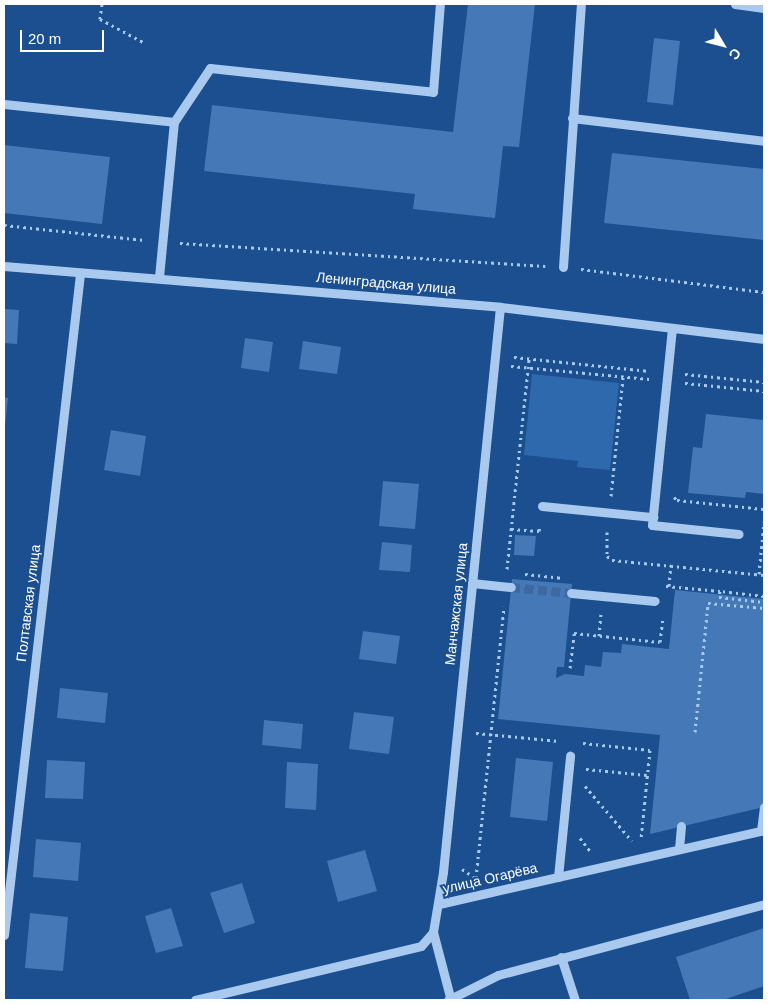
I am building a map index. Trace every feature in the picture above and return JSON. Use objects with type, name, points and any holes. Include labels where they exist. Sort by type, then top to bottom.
[{"type":"street","points":[[159,277],[174,122],[210,68],[433,92],[440,4]]},
{"type":"street","points":[[563,267],[581,4]]},
{"type":"street","points":[[735,4],[764,8]]},
{"type":"street","points":[[4,104],[174,122]]},
{"type":"street","points":[[572,118],[764,141]]},
{"type":"street","name":"Ленинградская улица","points":[[4,266],[80,274],[159,277],[500,307],[764,339]]},
{"type":"street","name":"Полтавская улица","points":[[4,935],[80,274]]},
{"type":"street","name":"Манчажская улица","points":[[439,904],[500,307]]},
{"type":"street","points":[[672,328],[652,525],[739,534]]},
{"type":"street","points":[[542,506],[653,517]]},
{"type":"street","points":[[472,583],[509,587]]},
{"type":"street","points":[[572,593],[654,601]]},
{"type":"street","points":[[558,877],[570,756]]},
{"type":"street","name":"улица Огарёва","points":[[433,932],[439,904],[762,831],[764,806]]},
{"type":"street","points":[[679,850],[681,826]]},
{"type":"street","points":[[433,932],[449,999],[498,975],[764,904]]},
{"type":"street","points":[[195,1000],[210,999],[421,946],[433,932]]},
{"type":"street","points":[[561,957],[575,1000]]},
{"type":"path","points":[[102,4],[100,19],[143,42]]},
{"type":"path","points":[[4,225],[162,242],[563,267],[764,292]]},
{"type":"path","points":[[494,355],[667,377]]},
{"type":"path","points":[[474,896],[509,587],[512,529],[529,359]]},
{"type":"path","points":[[505,365],[667,377]]},
{"type":"path","points":[[764,382],[682,374],[680,382],[764,391]]},
{"type":"path","points":[[670,492],[677,500],[764,509]]},
{"type":"path","points":[[512,529],[539,532],[542,506]]},
{"type":"path","points":[[759,574],[764,522]]},
{"type":"path","points":[[665,594],[666,586],[669,586],[670,565]]},
{"type":"path","points":[[669,586],[764,596]]},
{"type":"path","points":[[720,591],[719,598],[764,602]]},
{"type":"path","points":[[695,732],[708,603],[764,608]]},
{"type":"path","points":[[570,668],[574,633],[660,642],[663,612]]},
{"type":"path","points":[[578,768],[647,775]]},
{"type":"path","points":[[583,784],[632,841]]},
{"type":"shaded area","points":[[532,374],[619,383],[610,470],[577,467],[578,461],[524,455]]},
{"type":"building","points":[[468,4],[535,4],[519,147],[503,146],[495,218],[413,209],[415,194],[204,171],[212,105],[453,132]]},
{"type":"building","points":[[654,38],[680,41],[673,105],[647,102]]},
{"type":"building","points":[[4,145],[110,157],[102,224],[4,213]]},
{"type":"building","points":[[612,153],[764,169],[764,240],[604,223]]},
{"type":"building","points":[[4,309],[19,310],[17,344],[4,343]]},
{"type":"building","points":[[245,338],[273,342],[269,372],[241,368]]},
{"type":"building","points":[[303,341],[341,347],[337,374],[299,369]]},
{"type":"building","points":[[4,397],[8,398],[5,426],[4,426]]},
{"type":"building","points":[[706,414],[764,420],[764,494],[746,492],[745,498],[688,493],[693,447],[702,448]]},
{"type":"building","points":[[111,430],[146,436],[140,476],[104,470]]},
{"type":"building","points":[[383,481],[419,484],[415,529],[379,526]]},
{"type":"building","points":[[515,535],[536,536],[534,556],[514,555]]},
{"type":"building","points":[[382,542],[412,545],[410,572],[379,570]]},
{"type":"building","points":[[512,579],[572,584],[564,667],[557,667],[556,678],[565,674],[584,676],[585,665],[601,667],[603,652],[621,653],[622,644],[669,649],[675,590],[764,599],[764,807],[650,834],[660,735],[498,719]]},
{"type":"building","points":[[363,631],[400,636],[396,664],[359,659]]},
{"type":"building","points":[[60,688],[108,693],[105,723],[57,718]]},
{"type":"building","points":[[354,712],[394,717],[389,754],[349,749]]},
{"type":"building","points":[[264,720],[303,724],[301,749],[262,745]]},
{"type":"building","points":[[516,758],[553,762],[547,821],[510,817]]},
{"type":"building","points":[[47,760],[85,762],[83,799],[45,798]]},
{"type":"building","points":[[287,762],[318,764],[316,810],[285,808]]},
{"type":"building","points":[[36,839],[81,843],[78,881],[33,877]]},
{"type":"building","points":[[365,850],[377,891],[338,902],[327,861]]},
{"type":"building","points":[[242,883],[255,923],[224,933],[210,893]]},
{"type":"building","points":[[171,908],[183,946],[156,953],[145,916]]},
{"type":"building","points":[[30,913],[68,917],[63,971],[25,968]]},
{"type":"building","points":[[764,928],[764,986],[723,1000],[690,1000],[676,957]]},
{"type":"tunnel","points":[[511,587],[571,593]]}]
